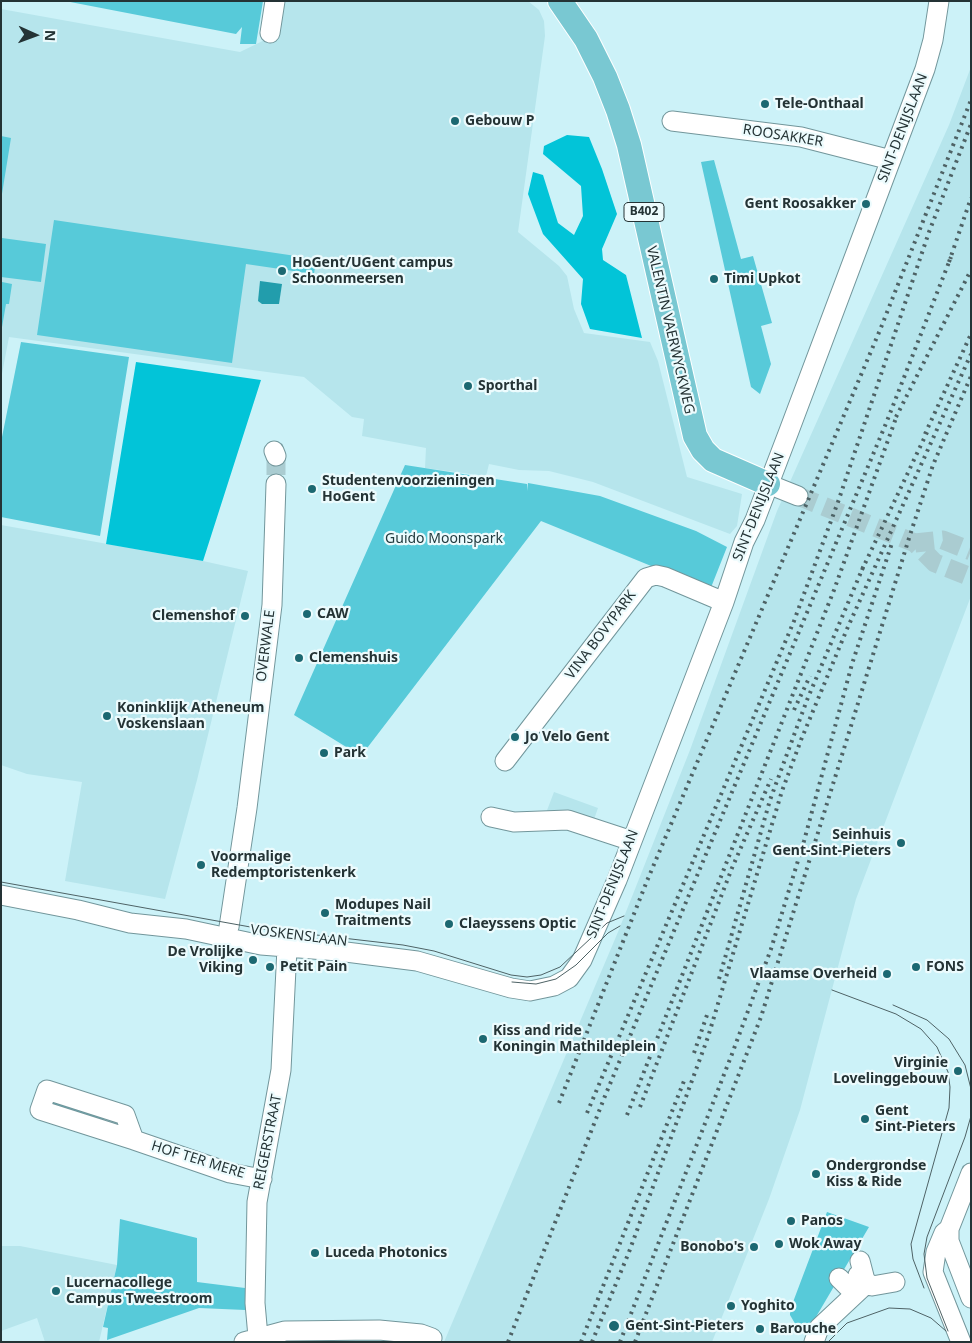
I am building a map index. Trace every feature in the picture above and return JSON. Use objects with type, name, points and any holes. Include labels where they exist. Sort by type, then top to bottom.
[{"type":"main road","name":"VALENTIN VAERWYCKWEG","points":[[560,1],[586,39],[605,76],[621,119],[631,155],[695,436],[703,450],[713,460],[768,484]]},
{"type":"street","points":[[270,33],[275,1]]},
{"type":"street","name":"SINT-DENIJSLAAN","points":[[543,990],[569,978],[587,949],[632,842],[724,602],[738,557],[768,484],[925,69],[933,40],[939,1]]},
{"type":"street","name":"ROOSAKKER","points":[[672,121],[805,138],[891,160]]},
{"type":"street","name":"OVERWALE","points":[[229,927],[247,808],[272,605],[276,484]]},
{"type":"street","points":[[768,484],[798,496]]},
{"type":"street","name":"VINA BOVYPARK","points":[[505,761],[646,578],[656,574],[665,576],[724,602]]},
{"type":"street","points":[[491,817],[514,822],[568,820],[632,842]]},
{"type":"street","name":"VOSKENSLAAN","points":[[1,886],[229,927],[412,950],[510,978],[527,981],[554,975],[570,965],[587,949]]},
{"type":"street","name":"VOSKENSLAAN","points":[[1,895],[78,910],[130,923],[186,929],[260,945],[338,951],[417,961],[511,988],[530,991],[543,990]]},
{"type":"street","name":"REIGERSTRAAT","points":[[251,1339],[255,1311],[257,1202],[282,1070],[287,948]]},
{"type":"street","name":"HOF TER MERE","points":[[134,1140],[230,1173],[262,1179]]},
{"type":"street","points":[[971,1173],[950,1226],[949,1241],[971,1298]]},
{"type":"street","points":[[961,1342],[935,1278],[933,1265],[944,1233],[950,1226],[971,1217]]},
{"type":"street","points":[[849,1268],[861,1289]]},
{"type":"street","points":[[814,1342],[819,1328],[831,1307],[861,1289],[895,1282]]},
{"type":"street","points":[[251,1339],[285,1331],[386,1330],[431,1340]]},
{"type":"shaded area","name":"HoGent/UGent campus Schoonmeersen","points":[[284,1],[528,1],[539,10],[544,21],[545,36],[518,232],[559,266],[567,276],[574,309],[584,333],[650,342],[658,361],[687,477],[742,494],[737,526],[730,534],[593,482],[549,471],[519,470],[489,464],[486,476],[425,468],[426,448],[362,436],[364,419],[352,417],[304,377],[9,337],[1,379],[1,9],[240,52],[279,33]]},
{"type":"shaded area","points":[[971,67],[971,596],[856,899],[800,1110],[769,1199],[712,1342],[444,1342],[618,932],[690,750],[777,511],[949,125]]},
{"type":"shaded area","points":[[567,135],[589,137],[602,169],[617,214],[602,249],[603,260],[626,275],[642,338],[590,329],[581,304],[583,279],[543,234],[528,194],[533,172],[543,175],[558,223],[574,235],[583,216],[581,186],[543,154],[544,146]]},
{"type":"shaded area","points":[[260,281],[282,284],[279,304],[262,304],[258,301]]},
{"type":"shaded area","points":[[136,362],[261,380],[203,561],[106,544]]},
{"type":"shaded area","name":"Koninklijk Atheneum Voskenslaan","points":[[1,525],[203,561],[248,571],[197,780],[165,899],[65,881],[82,782],[27,774],[1,765]]},
{"type":"shaded area","points":[[554,792],[598,808],[592,825],[546,813]]},
{"type":"shaded area","name":"Lucernacollege Campus Tweestroom","points":[[1,1246],[20,1246],[117,1265],[99,1342],[45,1342],[37,1318],[1,1331]]},
{"type":"green space","points":[[65,1],[263,1],[256,44],[240,44],[242,27],[236,34]]},
{"type":"green space","points":[[1,136],[11,138],[1,200]]},
{"type":"green space","points":[[714,160],[741,259],[753,256],[772,323],[761,326],[771,364],[760,394],[751,387],[701,162]]},
{"type":"green space","points":[[54,220],[316,259],[314,274],[246,264],[232,363],[37,335]]},
{"type":"green space","points":[[2,238],[46,244],[41,282],[1,277]]},
{"type":"green space","points":[[2,282],[12,284],[1,333]]},
{"type":"green space","points":[[21,342],[129,357],[100,536],[1,517],[1,442]]},
{"type":"green space","name":"Guido Moonspark","points":[[405,465],[527,484],[527,491],[528,483],[600,496],[696,531],[727,547],[710,590],[541,521],[361,756],[294,715]]},
{"type":"green space","points":[[52,1101],[104,1117],[103,1122],[51,1104]]},
{"type":"green space","points":[[827,1212],[869,1227],[813,1322],[805,1333],[800,1332],[790,1315],[790,1310]]},
{"type":"green space","points":[[120,1219],[197,1238],[197,1282],[245,1288],[245,1310],[199,1308],[107,1340],[108,1328],[103,1327],[117,1265]]},
{"type":"tunnel","points":[[276,456],[276,484]]},
{"type":"tunnel","points":[[798,496],[915,543],[935,563],[971,577]]},
{"type":"tunnel","points":[[915,543],[943,540],[971,551]]},
{"type":"tram line","points":[[1,882],[256,928],[403,945],[434,951],[511,975],[527,977],[541,975],[560,967],[607,923],[624,916]]},
{"type":"tram line","points":[[512,982],[536,984],[556,979],[576,965],[608,933],[620,926]]},
{"type":"tram line","points":[[832,990],[896,1014],[921,1029],[937,1047],[948,1072],[950,1087],[949,1108],[911,1244],[913,1259],[924,1288]]},
{"type":"tram line","points":[[893,1005],[927,1020],[949,1039],[965,1065],[971,1089]]},
{"type":"tram line","points":[[948,1331],[927,1278],[924,1254],[927,1237],[965,1137],[971,1116]]},
{"type":"tram line","points":[[828,1342],[847,1323],[889,1308],[910,1309],[931,1318],[946,1331]]},
{"type":"railway","points":[[559,1103],[647,881],[880,330],[971,100]]},
{"type":"railway","points":[[587,1113],[794,621],[838,502],[929,232],[971,124]]},
{"type":"railway","points":[[949,262],[971,198]]},
{"type":"railway","points":[[508,1342],[605,1096],[887,421],[951,257]]},
{"type":"railway","points":[[896,417],[971,270]]},
{"type":"railway","points":[[925,434],[971,334]]},
{"type":"railway","points":[[592,1342],[629,1252],[708,1037],[782,791],[801,740],[847,629],[971,354]]},
{"type":"railway","points":[[635,1342],[761,1017],[910,535],[933,465],[971,376]]},
{"type":"railway","points":[[627,1115],[834,590],[896,418]]},
{"type":"railway","points":[[862,570],[929,428]]},
{"type":"railway","points":[[620,1342],[771,949],[804,841],[852,664],[892,543]]},
{"type":"railway","points":[[719,979],[770,800],[807,700],[864,565]]},
{"type":"railway","points":[[794,710],[810,676]]},
{"type":"railway","points":[[640,1107],[732,868],[771,779]]},
{"type":"railway","points":[[694,1053],[707,1015]]},
{"type":"railway","points":[[581,1342],[684,1081]]},
{"type":"place","name":"Tele-Onthaal","points":[[765,104]]},
{"type":"place","name":"Gebouw P","points":[[455,121]]},
{"type":"place","name":"Gent Roosakker","points":[[866,204]]},
{"type":"place","name":"HoGent/UGent campus Schoonmeersen","points":[[282,271]]},
{"type":"place","name":"Timi Upkot","points":[[714,279]]},
{"type":"place","name":"Sporthal","points":[[468,386]]},
{"type":"place","name":"Studentenvoorzieningen HoGent","points":[[312,489]]},
{"type":"place","name":"CAW","points":[[307,614]]},
{"type":"place","name":"Clemenshof","points":[[245,616]]},
{"type":"place","name":"Clemenshuis","points":[[299,658]]},
{"type":"place","name":"Koninklijk Atheneum Voskenslaan","points":[[107,716]]},
{"type":"place","name":"Jo Velo Gent","points":[[515,737]]},
{"type":"place","name":"Park","points":[[324,753]]},
{"type":"place","name":"Seinhuis Gent-Sint-Pieters","points":[[901,843]]},
{"type":"place","name":"Voormalige Redemptoristenkerk","points":[[201,865]]},
{"type":"place","name":"Modupes Nail Traitments","points":[[325,913]]},
{"type":"place","name":"Claeyssens Optic","points":[[449,924]]},
{"type":"place","name":"De Vrolijke Viking","points":[[253,960]]},
{"type":"place","name":"Petit Pain","points":[[270,967]]},
{"type":"place","name":"FONS","points":[[916,967]]},
{"type":"place","name":"Vlaamse Overheid","points":[[887,974]]},
{"type":"place","name":"Kiss and ride Koningin Mathildeplein","points":[[483,1039]]},
{"type":"place","name":"Virginie Lovelinggebouw","points":[[958,1071]]},
{"type":"place","name":"Gent Sint-Pieters","points":[[865,1119]]},
{"type":"place","name":"Ondergrondse Kiss & Ride","points":[[816,1174]]},
{"type":"place","name":"Panos","points":[[791,1221]]},
{"type":"place","name":"Wok Away","points":[[779,1244]]},
{"type":"place","name":"Bonobo's","points":[[754,1247]]},
{"type":"place","name":"Luceda Photonics","points":[[315,1253]]},
{"type":"place","name":"Lucernacollege Campus Tweestroom","points":[[56,1291]]},
{"type":"place","name":"Yoghito","points":[[731,1306]]},
{"type":"place","name":"Gent-Sint-Pieters","points":[[614,1326]]},
{"type":"place","name":"Barouche","points":[[760,1329]]}]
